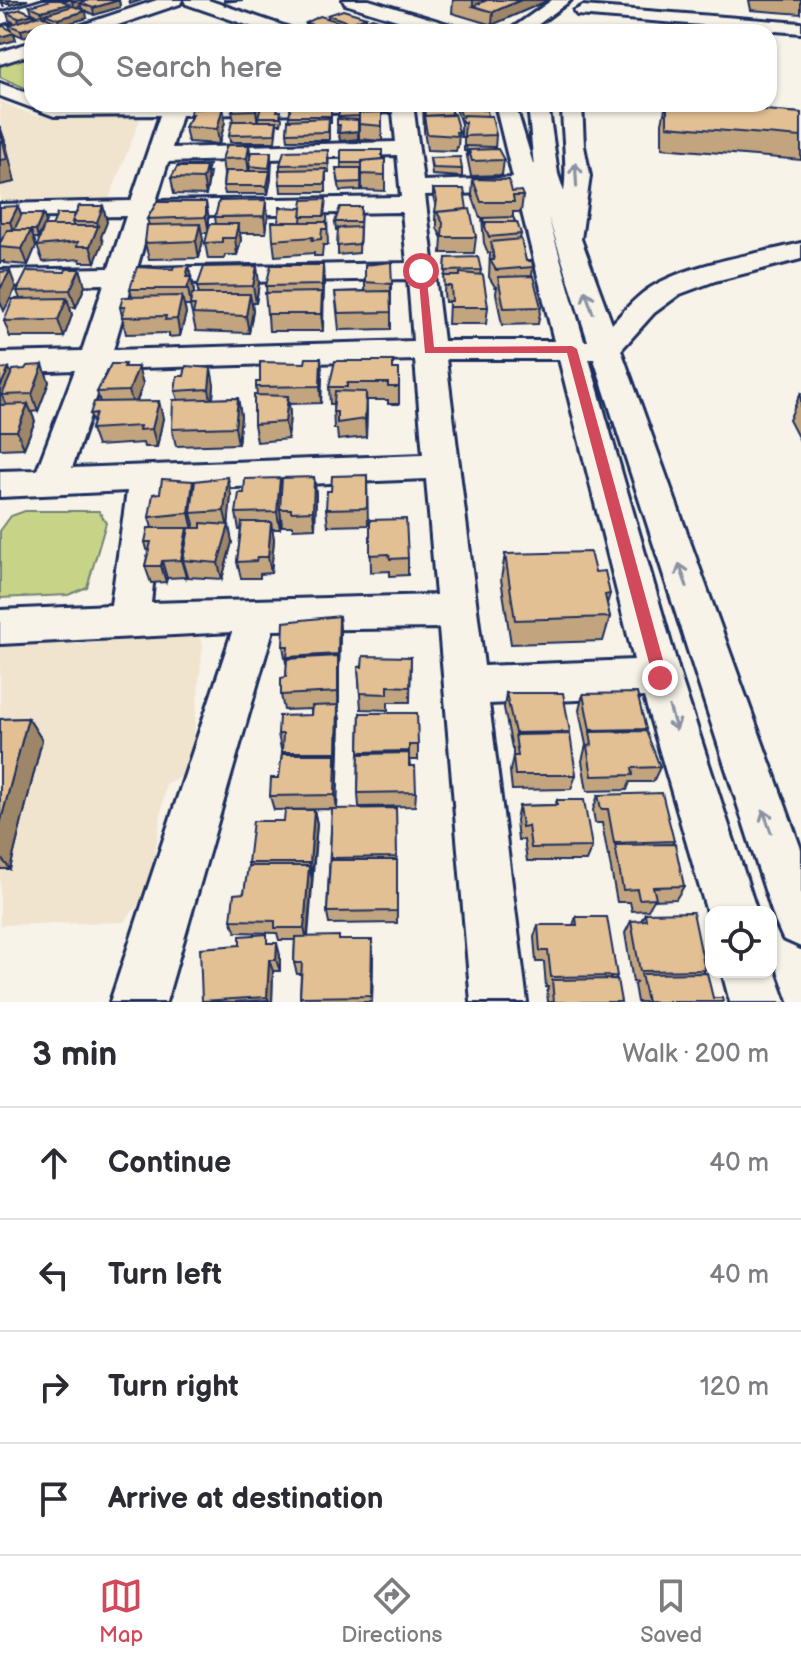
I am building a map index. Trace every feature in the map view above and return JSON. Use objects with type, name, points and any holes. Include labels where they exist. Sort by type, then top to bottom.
[{"type":"street","points":[[0,19],[61,0]]},
{"type":"street","points":[[106,24],[174,0]]},
{"type":"street","points":[[192,0],[261,24]]},
{"type":"street","points":[[525,24],[563,0]]},
{"type":"street","points":[[343,2],[398,24]]},
{"type":"street","points":[[343,2],[425,24]]},
{"type":"street","points":[[569,24],[588,6],[613,13],[751,24]]},
{"type":"street","points":[[602,24],[613,13]]},
{"type":"street","points":[[777,26],[801,28]]},
{"type":"street","points":[[0,58],[24,50]]},
{"type":"street","points":[[0,89],[24,99]]},
{"type":"street","points":[[50,482],[94,361],[172,112]]},
{"type":"street","points":[[404,112],[499,1002]]},
{"type":"street","points":[[507,112],[527,184],[801,921]]},
{"type":"street","points":[[539,112],[546,174],[570,245],[588,350],[660,678],[729,906]]},
{"type":"street","points":[[570,245],[578,176],[572,112]]},
{"type":"street","points":[[158,155],[408,148]]},
{"type":"street","points":[[0,211],[414,196],[527,184]]},
{"type":"street","points":[[0,363],[429,350],[588,350],[668,290],[801,251]]},
{"type":"street","points":[[0,278],[421,271]]},
{"type":"street","points":[[1,485],[442,466]]},
{"type":"street","points":[[129,620],[147,478]]},
{"type":"street","points":[[0,627],[258,614],[457,611]]},
{"type":"street","points":[[138,1002],[258,614]]},
{"type":"street","points":[[465,686],[660,678]]},
{"type":"street","points":[[751,978],[758,1002]]},
{"type":"shaded area","points":[[0,101],[35,116],[142,114],[108,202],[0,203]]},
{"type":"shaded area","points":[[197,634],[203,644],[190,774],[166,783],[149,891],[124,922],[0,925],[0,635]]},
{"type":"green space","points":[[24,54],[24,88],[0,77],[0,61]]},
{"type":"green space","points":[[25,511],[99,511],[106,523],[87,587],[68,595],[0,598],[0,531],[11,516]]},
{"type":"building","points":[[51,0],[69,4],[41,11],[30,6]]},
{"type":"building","points":[[119,0],[93,8],[80,3]]},
{"type":"building","points":[[487,0],[521,0],[493,12],[473,6]]},
{"type":"building","points":[[73,6],[86,11],[58,19],[45,14]]},
{"type":"building","points":[[21,9],[33,14],[18,18],[7,13]]},
{"type":"building","points":[[343,10],[366,17],[351,23],[328,15]]},
{"type":"building","points":[[41,15],[53,21],[24,24],[21,30],[9,25]]},
{"type":"building","points":[[320,16],[346,24],[309,24],[306,23]]},
{"type":"building","points":[[372,18],[391,24],[358,24]]},
{"type":"building","points":[[4,26],[14,33],[0,37],[0,27]]},
{"type":"building","points":[[222,112],[217,129],[185,127],[193,114],[190,114]]},
{"type":"building","points":[[260,112],[281,112],[280,117],[258,117]]},
{"type":"building","points":[[290,112],[331,112],[331,116],[289,116]]},
{"type":"building","points":[[339,112],[380,112],[359,113],[359,116],[338,117]]},
{"type":"building","points":[[382,112],[382,126],[359,124],[359,113]]},
{"type":"building","points":[[425,112],[452,112],[452,115],[425,116]]},
{"type":"building","points":[[460,112],[487,112],[488,116],[464,115],[462,117]]},
{"type":"building","points":[[667,112],[801,113],[801,137],[667,126]]},
{"type":"building","points":[[454,114],[459,132],[456,132],[457,136],[427,134],[424,116]]},
{"type":"building","points":[[464,115],[492,116],[496,135],[464,136],[465,122],[461,118]]},
{"type":"building","points":[[329,118],[328,132],[287,133],[288,120]]},
{"type":"building","points":[[337,119],[358,120],[358,131],[339,133]]},
{"type":"building","points":[[232,121],[277,121],[275,134],[229,135]]},
{"type":"building","points":[[0,128],[7,159],[0,160]]},
{"type":"building","points":[[227,145],[249,145],[247,158],[222,159]]},
{"type":"building","points":[[466,146],[495,149],[469,150],[468,157]]},
{"type":"building","points":[[498,149],[504,160],[472,161],[469,150]]},
{"type":"building","points":[[328,150],[328,164],[280,165],[284,151]]},
{"type":"building","points":[[341,150],[382,150],[382,159],[341,163]]},
{"type":"building","points":[[251,152],[271,152],[269,168],[249,166]]},
{"type":"building","points":[[460,157],[462,169],[432,168],[430,158]]},
{"type":"building","points":[[385,159],[385,175],[362,174],[362,161]]},
{"type":"building","points":[[209,165],[207,174],[206,167],[178,167],[178,166]]},
{"type":"building","points":[[177,167],[206,167],[203,179],[171,178]]},
{"type":"building","points":[[336,168],[361,168],[361,182],[339,183]]},
{"type":"building","points":[[326,169],[325,184],[280,184],[279,170]]},
{"type":"building","points":[[225,171],[270,171],[267,186],[223,186]]},
{"type":"building","points":[[473,179],[509,180],[512,192],[521,191],[523,196],[513,196],[514,202],[481,202]]},
{"type":"building","points":[[433,189],[464,189],[467,209],[435,212],[437,200]]},
{"type":"building","points":[[326,199],[324,216],[301,216],[303,200]]},
{"type":"building","points":[[266,200],[264,216],[215,217],[219,201]]},
{"type":"building","points":[[157,202],[206,202],[206,217],[147,219]]},
{"type":"building","points":[[18,206],[10,222],[0,222],[0,207]]},
{"type":"building","points":[[79,206],[103,206],[97,222],[72,222]]},
{"type":"building","points":[[280,207],[302,208],[301,222],[278,222]]},
{"type":"building","points":[[340,207],[361,207],[360,222],[335,222]]},
{"type":"building","points":[[470,209],[476,237],[442,237],[443,223],[437,212]]},
{"type":"building","points":[[22,214],[43,214],[36,230],[14,230]]},
{"type":"building","points":[[57,214],[75,214],[74,226],[52,226]]},
{"type":"building","points":[[513,217],[515,222],[486,222],[485,227],[483,218]]},
{"type":"building","points":[[272,222],[327,222],[327,229],[322,229],[321,239],[273,240]]},
{"type":"building","points":[[486,222],[517,222],[521,234],[489,237]]},
{"type":"building","points":[[200,224],[196,241],[145,243],[147,225]]},
{"type":"building","points":[[210,224],[238,224],[235,238],[205,243]]},
{"type":"building","points":[[44,226],[98,226],[90,246],[77,246],[78,242],[37,246]]},
{"type":"building","points":[[360,227],[359,244],[337,246],[338,228]]},
{"type":"building","points":[[7,230],[31,230],[22,249],[0,247]]},
{"type":"building","points":[[521,239],[526,261],[532,261],[533,267],[496,270],[490,260],[494,260],[491,242]]},
{"type":"building","points":[[478,257],[481,270],[445,271],[446,258]]},
{"type":"building","points":[[391,262],[392,284],[365,282],[365,265]]},
{"type":"building","points":[[189,265],[186,277],[191,277],[187,289],[130,289],[137,267],[173,269],[174,266]]},
{"type":"building","points":[[271,265],[323,265],[322,285],[266,286]]},
{"type":"building","points":[[257,266],[253,286],[197,287],[204,267]]},
{"type":"building","points":[[66,269],[80,269],[70,290],[17,291],[27,271],[65,272]]},
{"type":"building","points":[[10,271],[0,289],[0,272]]},
{"type":"building","points":[[460,273],[483,275],[488,307],[449,307],[449,301],[452,301],[451,286],[445,286],[444,276],[460,276]]},
{"type":"building","points":[[533,276],[541,307],[504,308],[498,277]]},
{"type":"building","points":[[390,291],[391,312],[338,313],[335,292]]},
{"type":"building","points":[[322,292],[321,314],[267,314],[265,293]]},
{"type":"building","points":[[192,294],[250,294],[246,316],[193,314],[195,305],[190,305]]},
{"type":"building","points":[[182,296],[177,319],[165,320],[166,316],[122,317],[125,307],[120,307],[123,297]]},
{"type":"building","points":[[67,298],[58,320],[4,321],[13,299]]},
{"type":"building","points":[[306,358],[321,358],[320,386],[256,387],[256,382],[260,382],[260,362],[305,363]]},
{"type":"building","points":[[335,361],[393,361],[393,369],[399,369],[399,387],[388,387],[388,383],[347,383],[347,387],[329,387]]},
{"type":"building","points":[[111,364],[138,367],[129,391],[97,392]]},
{"type":"building","points":[[43,365],[32,394],[2,395],[13,370]]},
{"type":"building","points":[[186,366],[211,368],[209,389],[175,391],[177,376],[184,376]]},
{"type":"building","points":[[9,368],[0,387],[0,369]]},
{"type":"building","points":[[335,391],[366,392],[365,419],[337,423],[337,412],[333,412]]},
{"type":"building","points":[[254,395],[288,396],[285,422],[254,424]]},
{"type":"building","points":[[238,398],[235,427],[172,429],[173,400]]},
{"type":"building","points":[[159,401],[152,429],[139,430],[140,426],[91,429],[96,413],[90,414],[94,402]]},
{"type":"building","points":[[28,404],[17,431],[0,431],[0,405]]},
{"type":"building","points":[[367,475],[367,508],[326,509],[332,476]]},
{"type":"building","points":[[228,477],[224,511],[191,513],[195,481]]},
{"type":"building","points":[[314,477],[313,511],[280,509],[282,478]]},
{"type":"building","points":[[280,478],[277,512],[236,513],[239,493],[244,493],[245,479]]},
{"type":"building","points":[[162,479],[193,481],[189,513],[149,517],[153,494],[160,493]]},
{"type":"building","points":[[406,519],[408,558],[390,559],[389,554],[370,555],[370,520]]},
{"type":"building","points":[[242,522],[271,522],[268,557],[237,562]]},
{"type":"building","points":[[201,523],[229,525],[218,563],[183,560],[189,528],[201,528]]},
{"type":"building","points":[[148,528],[187,528],[181,560],[162,561],[161,566],[145,566],[151,542],[145,542]]},
{"type":"building","points":[[590,552],[595,572],[605,571],[610,594],[605,595],[610,617],[515,620],[505,554]]},
{"type":"building","points":[[339,616],[338,654],[287,657],[288,646],[283,646],[284,622]]},
{"type":"building","points":[[338,656],[338,692],[281,695],[281,678],[286,677],[287,659]]},
{"type":"building","points":[[363,656],[411,657],[410,687],[388,686],[388,694],[360,693],[358,667],[362,667]]},
{"type":"building","points":[[506,693],[563,693],[570,732],[515,733]]},
{"type":"building","points":[[637,693],[646,729],[590,730],[583,694]]},
{"type":"building","points":[[338,705],[337,752],[282,752],[283,734],[278,734],[279,716],[311,715],[312,706]]},
{"type":"building","points":[[360,713],[417,713],[418,745],[409,745],[409,751],[359,752]]},
{"type":"building","points":[[28,718],[0,824],[0,719]]},
{"type":"building","points":[[646,731],[660,767],[632,768],[633,775],[592,776],[587,746],[592,745],[590,732]]},
{"type":"building","points":[[570,734],[576,775],[515,775],[513,756],[518,756],[515,735]]},
{"type":"building","points":[[409,753],[409,766],[415,766],[416,792],[358,793],[359,754]]},
{"type":"building","points":[[282,754],[336,754],[335,795],[270,796],[271,778],[279,778]]},
{"type":"building","points":[[662,793],[674,841],[614,843],[608,809],[601,809],[598,795]]},
{"type":"building","points":[[557,800],[584,800],[592,847],[531,848],[528,826],[522,827],[519,806],[557,805]]},
{"type":"building","points":[[396,808],[397,857],[330,858],[332,809]]},
{"type":"building","points":[[285,810],[314,810],[310,863],[248,863],[253,821],[284,821]]},
{"type":"building","points":[[675,844],[684,886],[653,887],[656,898],[639,899],[637,889],[623,890],[615,845]]},
{"type":"building","points":[[330,860],[397,860],[397,911],[327,912]]},
{"type":"building","points":[[248,866],[309,866],[304,928],[275,928],[275,921],[231,920],[234,894],[244,893]]},
{"type":"building","points":[[693,912],[705,970],[640,971],[631,921],[646,920],[645,913]]},
{"type":"building","points":[[576,917],[607,917],[617,976],[551,977],[548,951],[540,951],[538,925],[577,925]]},
{"type":"building","points":[[267,934],[267,943],[277,943],[276,960],[269,960],[267,997],[202,1001],[200,948],[240,945],[240,936]]},
{"type":"building","points":[[339,936],[339,940],[372,940],[371,996],[300,997],[302,963],[294,963],[295,937]]},
{"type":"building","points":[[705,973],[713,998],[722,998],[723,1002],[647,1002],[641,974]]},
{"type":"building","points":[[617,979],[621,1002],[554,1002],[552,980]]},
{"type":"route","points":[[421,271],[429,350],[572,349],[660,678]]}]
